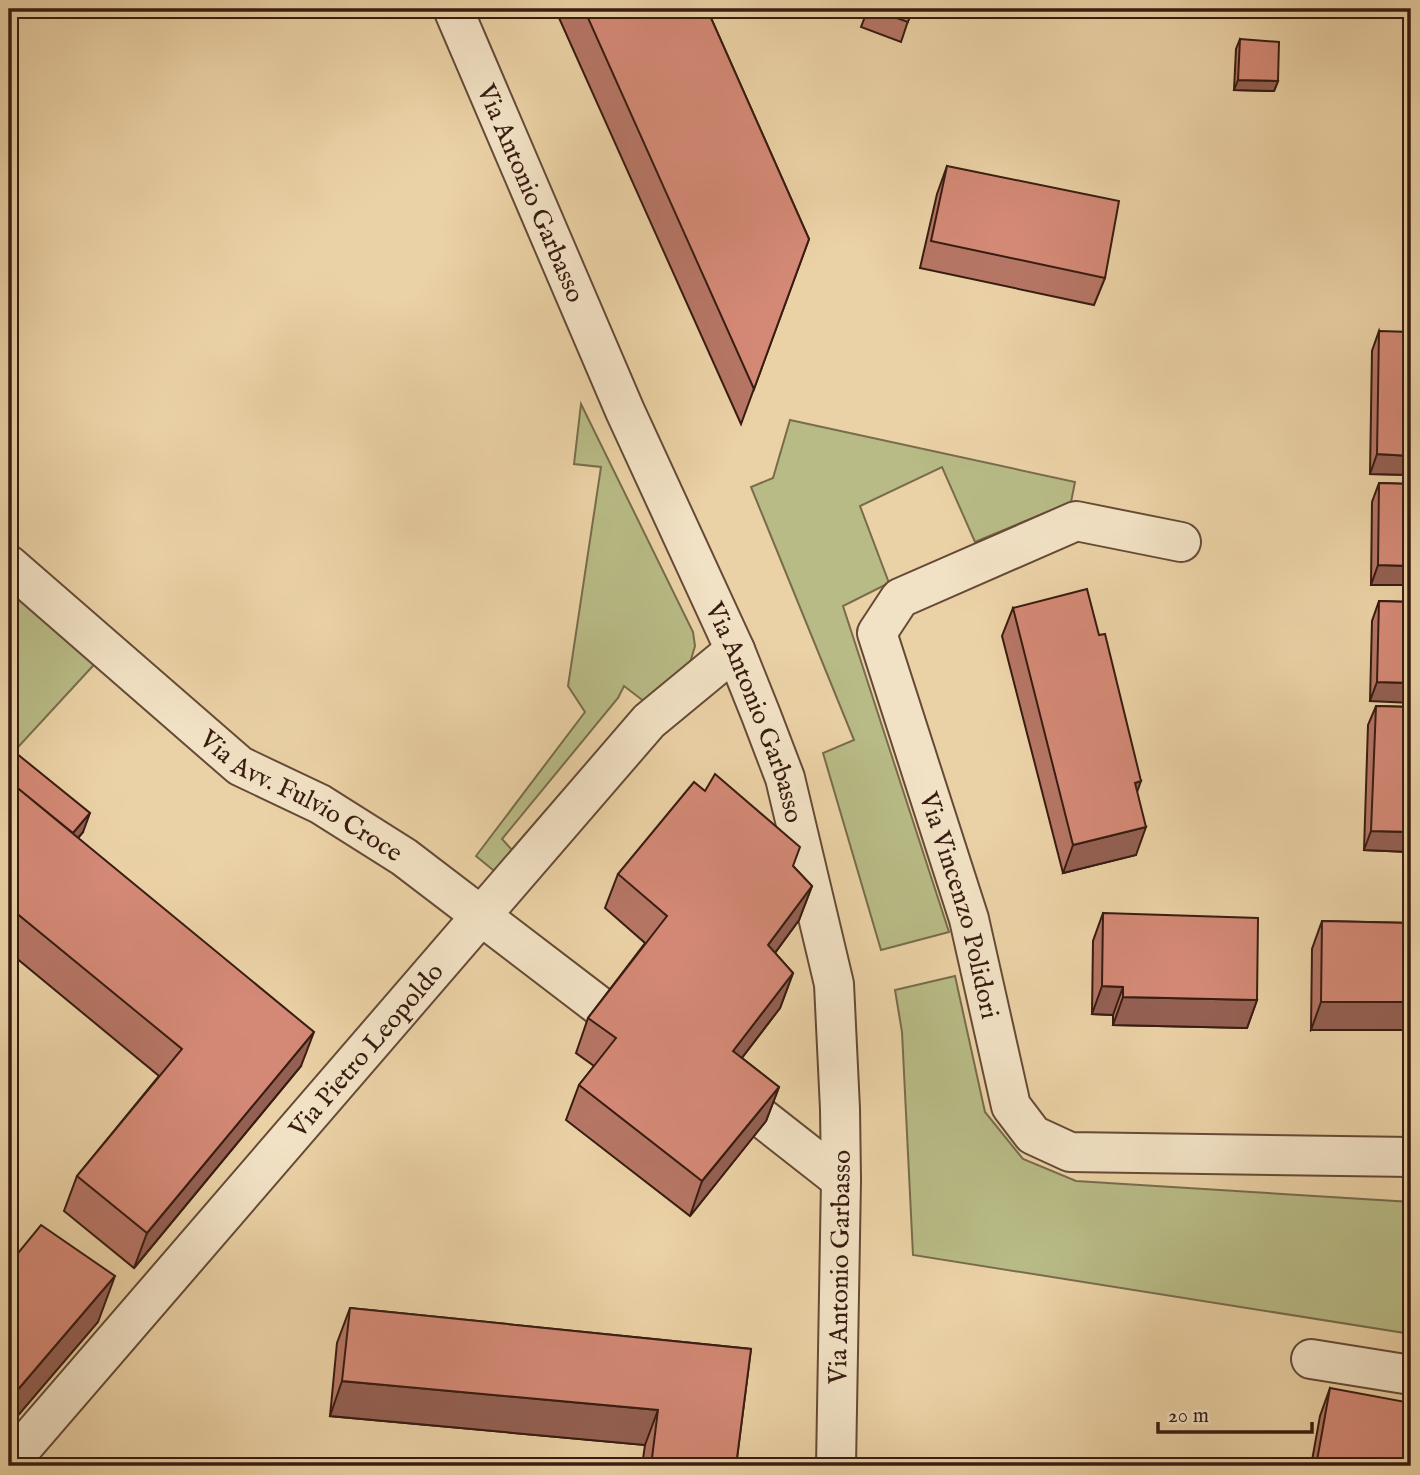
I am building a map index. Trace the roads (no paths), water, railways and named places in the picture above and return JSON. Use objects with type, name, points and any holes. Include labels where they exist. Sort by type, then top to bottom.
[{"type":"street","name":"Via Antonio Garbasso","points":[[453,9],[625,411],[735,650],[785,778],[834,984],[841,1180],[836,1466]]},
{"type":"street","name":"Via Vincenzo Polidori","points":[[1181,542],[1076,521],[900,598],[877,634],[969,919],[1011,1106],[1033,1135],[1070,1152],[1411,1157]]},
{"type":"street","name":"Via Avv. Fulvio Croce","points":[[9,565],[240,766],[331,811],[404,857],[607,1012]]},
{"type":"street","name":"Via Pietro Leopoldo","points":[[9,1463],[654,716],[735,650]]},
{"type":"street","points":[[721,1085],[841,1180]]},
{"type":"street","points":[[1311,1359],[1411,1375]]}]
